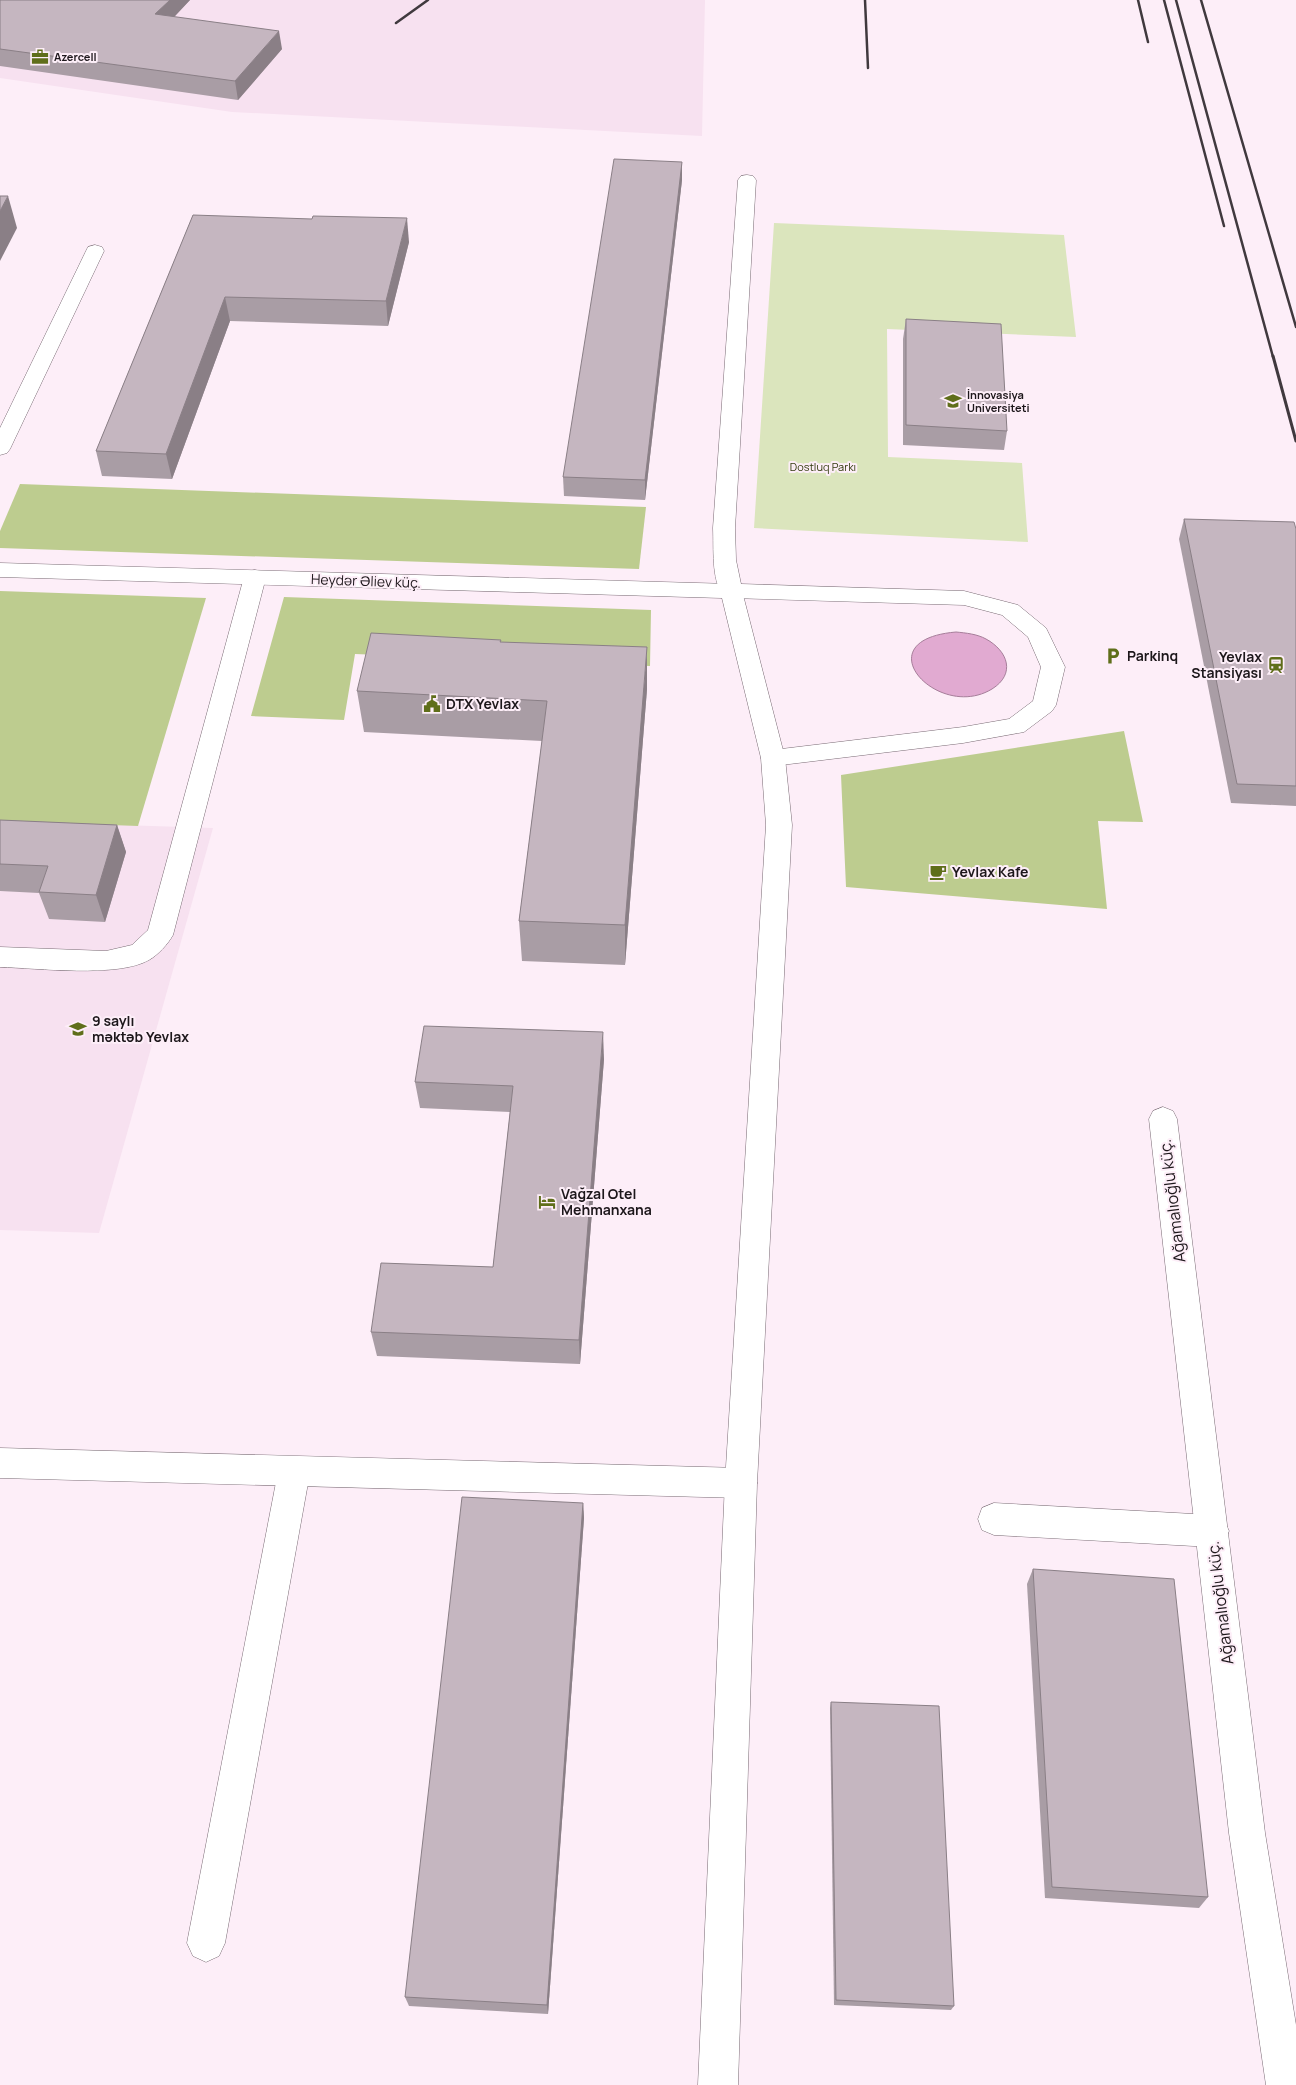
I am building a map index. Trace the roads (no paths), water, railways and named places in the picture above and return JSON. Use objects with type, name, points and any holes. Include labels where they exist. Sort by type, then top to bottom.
[{"type":"street","points":[[718,2085],[741,1483],[780,824],[773,758],[725,560],[724,528],[747,180]]},
{"type":"street","points":[[0,449],[95,251]]},
{"type":"street","name":"Heydər Əliev küç.","points":[[0,570],[964,598],[1010,610],[1038,633],[1053,667],[1044,705],[1016,726],[963,735],[773,758]]},
{"type":"street","points":[[0,956],[106,961],[140,953],[160,935],[255,577]]},
{"type":"street","name":"Ağamalıoğlu küç.","points":[[1163,1119],[1247,1833],[1286,2085]]},
{"type":"street","points":[[0,1463],[741,1483]]},
{"type":"street","points":[[206,1942],[294,1472]]},
{"type":"street","points":[[994,1519],[1212,1531]]},
{"type":"railway","points":[[396,23],[428,0]]},
{"type":"railway","points":[[865,0],[868,68]]},
{"type":"railway","points":[[1138,0],[1148,42]]},
{"type":"railway","points":[[1164,0],[1224,226]]},
{"type":"railway","points":[[1176,0],[1273,357]]},
{"type":"railway","points":[[1201,0],[1296,327]]},
{"type":"railway","points":[[1273,356],[1296,441]]},
{"type":"place","name":"Azercell","points":[[40,57]]},
{"type":"place","name":"İnnovasiya Universiteti","points":[[953,401]]},
{"type":"place","name":"Parkinq","points":[[1113,656]]},
{"type":"place","name":"Yevlax Stansiyası","points":[[1276,665]]},
{"type":"place","name":"DTX Yevlax","points":[[432,704]]},
{"type":"place","name":"Yevlax Kafe","points":[[938,872]]},
{"type":"place","name":"9 saylı məktəb Yevlax","points":[[78,1029]]},
{"type":"place","name":"Vağzal Otel Mehmanxana","points":[[547,1202]]},
{"type":"park label","name":"Dostluq Parkı","points":[[823,467]]}]
